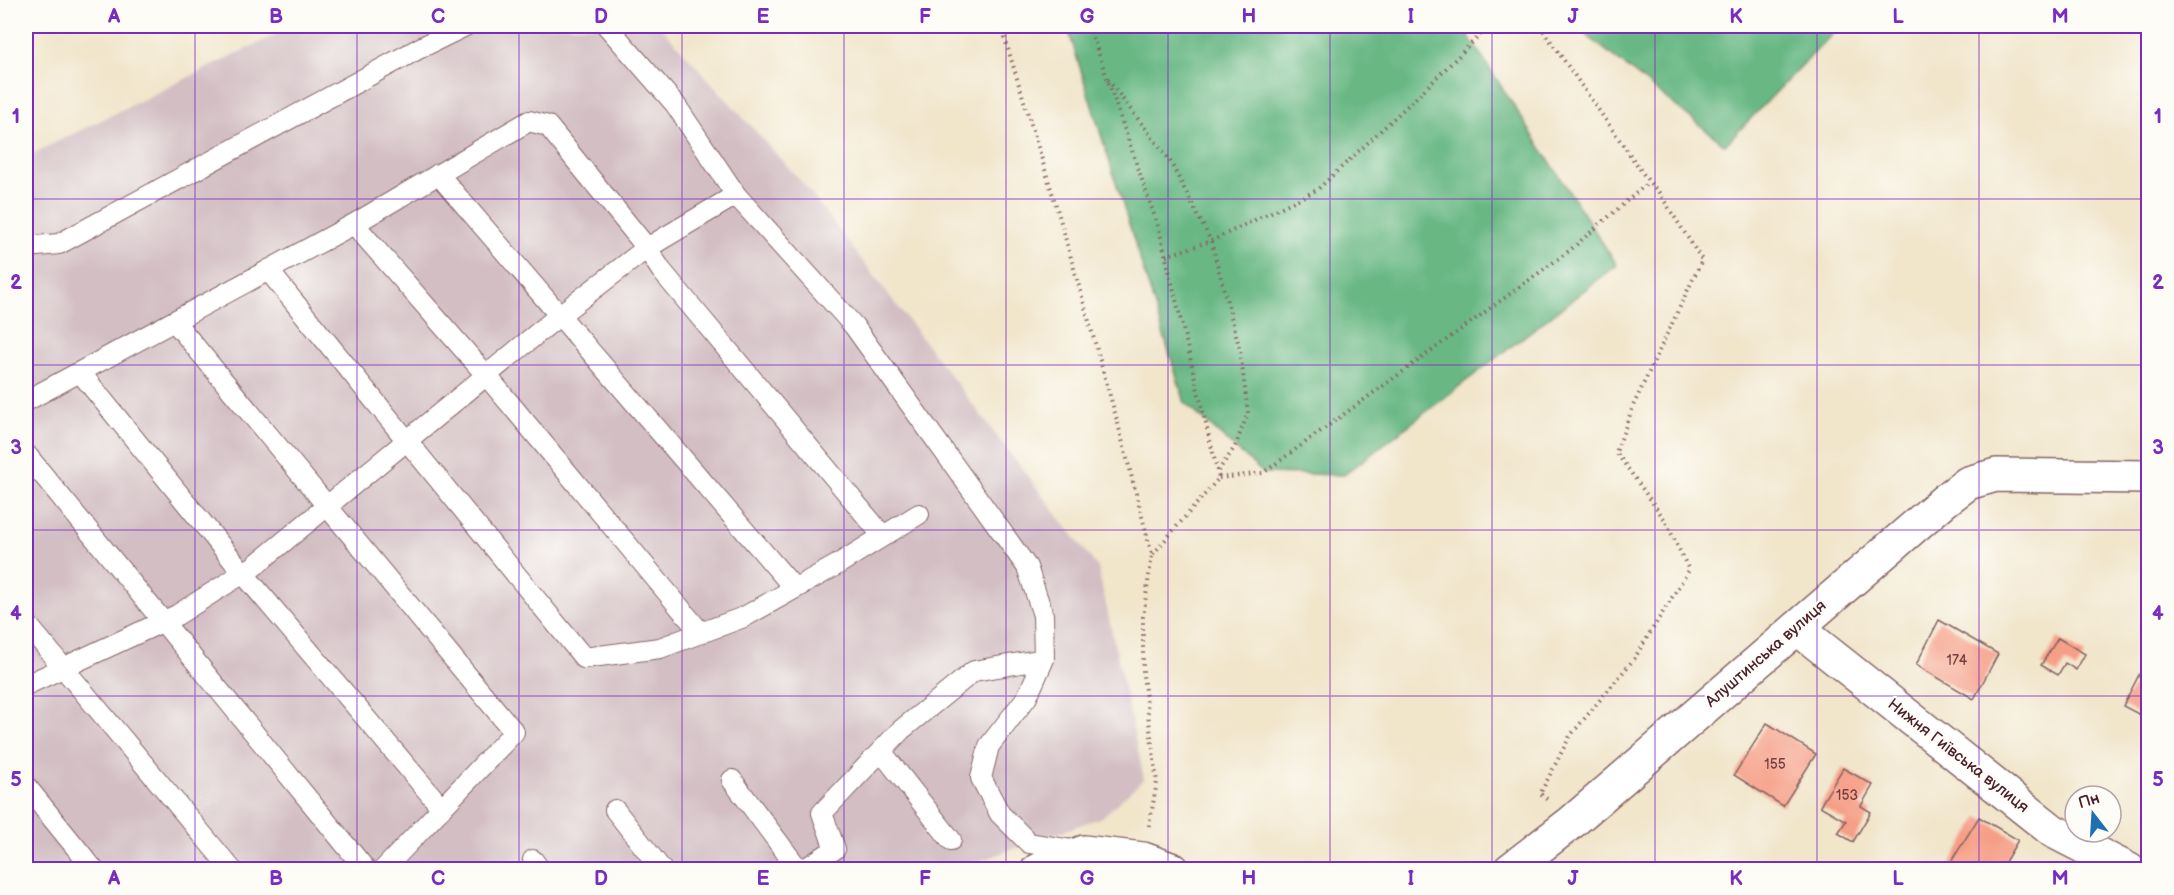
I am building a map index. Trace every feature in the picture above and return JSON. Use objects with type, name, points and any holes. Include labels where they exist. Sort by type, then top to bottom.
[{"type":"street","name":"Алуштинська вулиця","points":[[1510,870],[1572,822],[1944,501],[1968,483],[1996,475],[2148,477]]},
{"type":"street","name":"Нижня Гиївська вулиця","points":[[1797,628],[2053,831],[2129,870]]},
{"type":"street","points":[[1038,870],[1084,852],[1143,859],[1173,870]]},
{"type":"lane","points":[[26,247],[59,244],[465,26]]},
{"type":"lane","points":[[607,26],[675,104],[736,195],[854,326],[1027,567],[1043,615],[1044,659],[1027,697],[989,746],[981,778],[1000,814],[1029,843],[1084,852]]},
{"type":"lane","points":[[26,401],[354,224],[529,121],[548,126],[661,270],[883,536]]},
{"type":"lane","points":[[438,174],[561,314],[794,588]]},
{"type":"lane","points":[[26,685],[177,615],[243,573],[561,314],[646,248],[736,195]]},
{"type":"lane","points":[[354,224],[486,375],[701,633]]},
{"type":"lane","points":[[268,270],[584,658],[660,648],[744,617],[919,514]]},
{"type":"lane","points":[[174,321],[514,732],[383,870]]},
{"type":"lane","points":[[80,372],[243,573],[441,807]]},
{"type":"lane","points":[[26,454],[366,870]]},
{"type":"lane","points":[[26,622],[232,870]]},
{"type":"lane","points":[[732,780],[801,870],[835,849],[822,813],[901,730],[974,671],[1044,659]]},
{"type":"lane","points":[[881,751],[951,840]]},
{"type":"lane","points":[[26,786],[94,870]]},
{"type":"lane","points":[[615,810],[662,870]]},
{"type":"path","points":[[1001,26],[1058,212],[1118,424],[1152,555],[1143,617],[1143,675],[1157,782],[1143,859]]},
{"type":"path","points":[[1089,26],[1159,229],[1219,478]]},
{"type":"path","points":[[1166,256],[1211,241],[1317,190],[1489,26]]},
{"type":"path","points":[[1540,26],[1649,182],[1659,191],[1702,260],[1634,404],[1616,452],[1665,520],[1689,570],[1634,658],[1570,736],[1540,794],[1572,822]]},
{"type":"path","points":[[1105,76],[1169,159],[1211,241],[1240,350],[1248,413],[1235,447],[1218,471]]},
{"type":"path","points":[[1152,555],[1219,478],[1263,473],[1569,252],[1649,182]]},
{"type":"shaded area","points":[[293,26],[660,26],[806,187],[1098,568],[1144,779],[1102,817],[957,869],[26,870],[26,157]]},
{"type":"green space","points":[[1067,26],[1462,26],[1617,265],[1344,475],[1263,473],[1185,403]]},
{"type":"green space","points":[[1575,26],[1840,26],[1725,145]]},
{"type":"building","points":[[1939,620],[1998,654],[1974,699],[1916,665]]},
{"type":"building","points":[[2058,638],[2085,654],[2076,670],[2065,663],[2058,675],[2041,665]]},
{"type":"building","points":[[2143,667],[2148,670],[2148,719],[2123,706]]},
{"type":"building","points":[[1767,723],[1816,754],[1783,806],[1734,775]]},
{"type":"building","points":[[1843,768],[1873,785],[1861,806],[1871,812],[1853,842],[1838,833],[1846,821],[1820,806]]},
{"type":"building","points":[[1979,817],[2018,840],[2002,867],[2005,870],[1946,870]]}]
